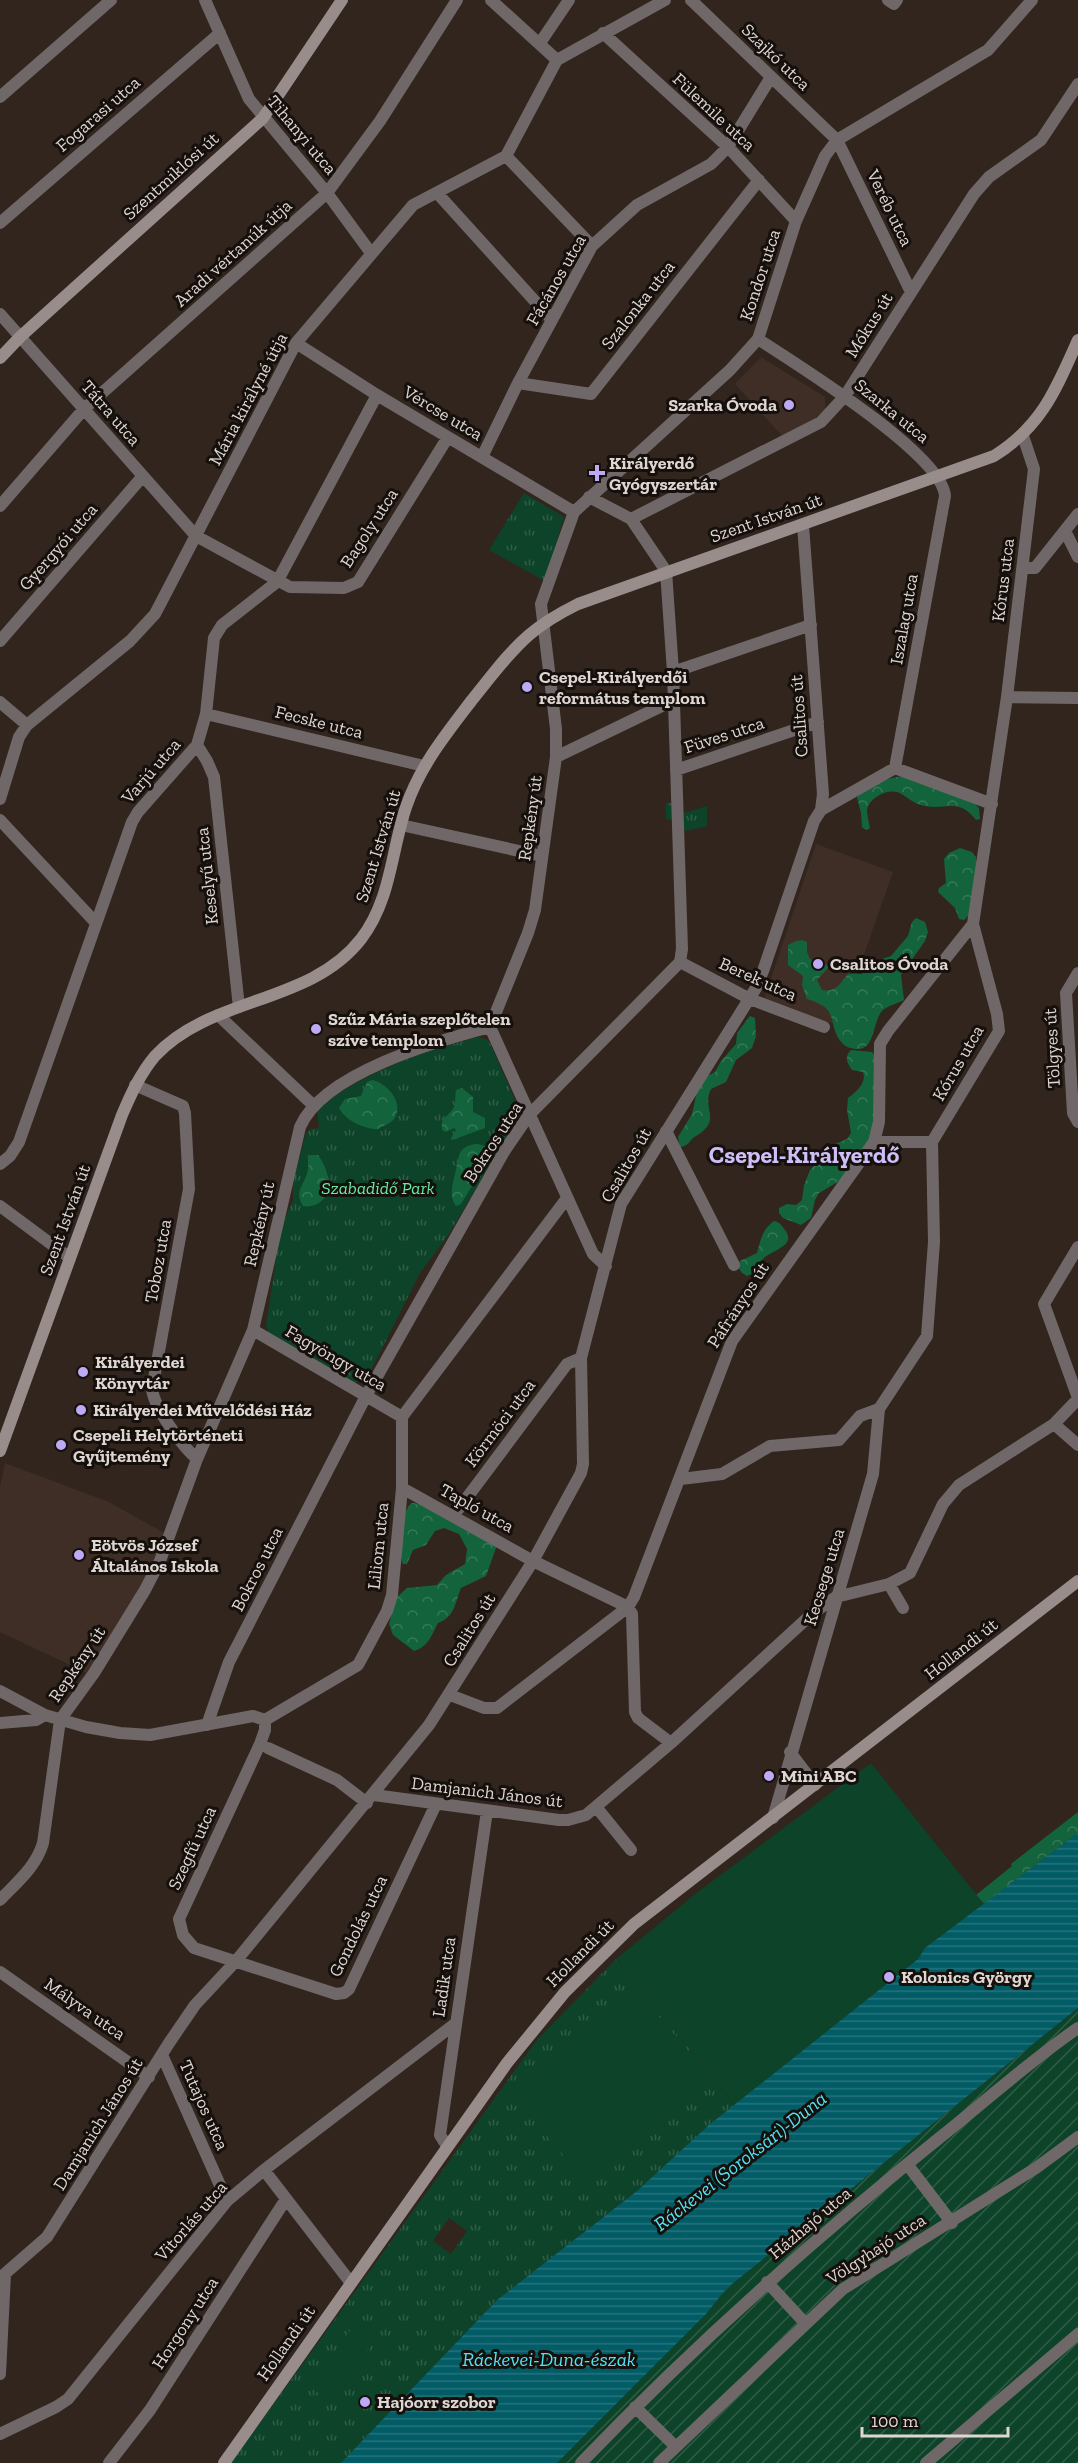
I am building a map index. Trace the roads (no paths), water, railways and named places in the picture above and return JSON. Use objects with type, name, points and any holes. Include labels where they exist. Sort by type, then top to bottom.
[{"type":"street","points":[[0,97],[111,0]]},
{"type":"street","name":"Tihanyi utca","points":[[205,0],[249,99],[327,193],[371,253]]},
{"type":"street","name":"Aradi vértanúk útja","points":[[0,506],[84,410],[327,193],[380,121],[457,0]]},
{"type":"street","points":[[490,0],[540,43],[556,60]]},
{"type":"street","points":[[540,43],[569,0]]},
{"type":"street","points":[[592,246],[506,156],[556,60],[665,0]]},
{"type":"street","name":"Szajkó utca","points":[[691,0],[837,140]]},
{"type":"street","points":[[888,0],[894,4],[897,0]]},
{"type":"street","name":"Kondor utca","points":[[544,623],[541,604],[574,512],[730,370],[758,339],[796,221],[825,156],[837,140],[988,50],[1032,0]]},
{"type":"street","name":"Szentmiklósi út","points":[[0,358],[20,337],[263,118],[336,2]]},
{"type":"street","name":"Fogarasi utca","points":[[0,223],[220,33]]},
{"type":"street","name":"Fülemile utca","points":[[603,33],[728,147],[796,221]]},
{"type":"street","name":"Fácános utca","points":[[482,457],[518,383],[592,246],[637,205],[711,164],[728,147],[771,77]]},
{"type":"street","name":"Mókus út","points":[[631,519],[821,422],[845,396],[974,194],[989,177],[1041,140],[1078,84]]},
{"type":"street","name":"Veréb utca","points":[[837,140],[911,292]]},
{"type":"street","name":"Mária királyné útja","points":[[0,799],[14,750],[27,725],[144,628],[155,614],[296,343],[413,205],[438,194],[506,156]]},
{"type":"street","name":"Szalonka utca","points":[[518,383],[591,394],[759,180]]},
{"type":"street","points":[[438,194],[552,320]]},
{"type":"street","name":"Tátra utca","points":[[0,314],[196,536]]},
{"type":"street","name":"Szarka utca","points":[[758,339],[845,396],[925,461],[939,477]]},
{"type":"street","name":"Szent István út","points":[[0,1451],[135,1085],[155,1056],[190,1029],[304,982],[325,971],[360,940],[383,902],[401,825],[424,766],[436,747],[522,641],[544,623],[578,604],[994,456],[1023,436],[1036,421],[1055,393],[1078,339]]},
{"type":"street","name":"Vércse utca","points":[[296,343],[377,395],[574,512]]},
{"type":"street","name":"Varjú utca","points":[[0,1164],[10,1156],[19,1143],[134,818],[197,745],[206,714],[214,638],[222,625],[277,582],[377,395]]},
{"type":"street","name":"Kórus utca","points":[[932,1142],[999,1031],[997,1014],[973,924],[1007,697],[1034,469],[1023,436]]},
{"type":"street","name":"Bagoly utca","points":[[196,536],[277,582],[290,587],[344,588],[358,582],[448,437]]},
{"type":"street","name":"Gyergyói utca","points":[[0,640],[143,476]]},
{"type":"street","name":"Iszalag utca","points":[[896,768],[945,496],[939,477]]},
{"type":"street","points":[[589,497],[631,519],[666,571],[673,672],[672,701],[682,949],[680,962]]},
{"type":"street","points":[[1023,568],[1035,568],[1078,514]]},
{"type":"street","name":"Csalitos út","points":[[371,1799],[379,1784],[413,1746],[450,1695],[533,1561],[581,1473],[583,1464],[581,1358],[621,1203],[750,999],[763,971],[813,821],[821,810],[823,794],[803,525]]},
{"type":"street","points":[[1065,531],[1078,557]]},
{"type":"street","name":"Repkény út","points":[[0,1900],[35,1863],[43,1843],[60,1720],[94,1673],[154,1574],[197,1459],[253,1330],[300,1127],[305,1115],[350,1080],[388,1060],[430,1044],[490,1027],[532,924],[556,757],[556,729],[544,623]]},
{"type":"street","points":[[673,672],[811,625]]},
{"type":"street","points":[[1007,697],[1078,698]]},
{"type":"street","points":[[556,757],[672,701]]},
{"type":"street","points":[[0,702],[27,725]]},
{"type":"street","name":"Fecske utca","points":[[206,714],[424,766]]},
{"type":"street","name":"Füves utca","points":[[676,770],[818,722]]},
{"type":"street","name":"Keselyű utca","points":[[197,745],[214,777],[239,1007]]},
{"type":"street","points":[[821,810],[896,768],[992,804]]},
{"type":"street","points":[[0,820],[96,923]]},
{"type":"street","points":[[401,825],[542,856]]},
{"type":"street","name":"Páfrányos út","points":[[450,1695],[484,1708],[496,1707],[628,1607],[681,1479],[732,1341],[874,1142],[879,1122],[880,1044],[973,924]]},
{"type":"street","name":"Berek utca","points":[[680,962],[750,999],[824,1027]]},
{"type":"street","name":"Bokros utca","points":[[207,1725],[229,1662],[366,1396],[506,1150],[529,1115],[680,962]]},
{"type":"street","name":"Tölgyes út","points":[[1078,973],[1066,993],[1073,1113],[1078,1122]]},
{"type":"street","points":[[218,1016],[314,1106]]},
{"type":"street","points":[[490,1027],[594,1254],[606,1266]]},
{"type":"street","name":"Toboz utca","points":[[135,1085],[176,1101],[183,1106],[185,1113],[189,1189],[152,1389],[158,1407],[190,1453],[197,1459]]},
{"type":"street","points":[[666,1131],[734,1265]]},
{"type":"street","points":[[681,1479],[722,1474],[770,1446],[839,1440],[860,1416],[879,1409],[927,1336],[934,1242],[932,1142],[874,1142]]},
{"type":"street","points":[[402,1417],[567,1198]]},
{"type":"street","points":[[0,1206],[70,1258]]},
{"type":"street","points":[[1078,1247],[1044,1304],[1078,1398]]},
{"type":"street","name":"Fagyöngy utca","points":[[253,1330],[402,1417]]},
{"type":"street","name":"Körmöci utca","points":[[454,1515],[567,1364],[581,1358]]},
{"type":"street","name":"Damjanich János út","points":[[2,2276],[47,2237],[195,2006],[237,1961],[371,1799],[436,1804],[568,1820],[586,1815],[671,1743],[813,1613],[836,1597],[889,1584],[910,1573],[944,1504],[959,1485],[1054,1424],[1078,1398]]},
{"type":"street","name":"Kecsege utca","points":[[773,1818],[790,1752],[873,1474],[879,1409]]},
{"type":"street","name":"Liliom utca","points":[[265,1720],[350,1671],[362,1658],[387,1611],[392,1595],[402,1488],[402,1417]]},
{"type":"street","points":[[1054,1424],[1078,1445]]},
{"type":"street","name":"Tapló utca","points":[[402,1488],[533,1561],[628,1607]]},
{"type":"street","name":"Hollandi út","points":[[224,2463],[520,2045],[594,1961],[668,1897],[1078,1581]]},
{"type":"street","points":[[889,1584],[903,1608]]},
{"type":"street","points":[[628,1607],[632,1614],[635,1712],[638,1718],[671,1743]]},
{"type":"street","points":[[0,1691],[45,1716],[109,1731],[150,1736],[253,1716],[265,1720]]},
{"type":"street","points":[[0,1723],[36,1720],[45,1716]]},
{"type":"street","name":"Szegfű utca","points":[[237,1961],[194,1948],[183,1935],[179,1919],[260,1744],[265,1730],[265,1720]]},
{"type":"street","points":[[268,1748],[337,1780],[371,1799]]},
{"type":"street","points":[[790,1752],[815,1785]]},
{"type":"street","name":"Gondolás utca","points":[[237,1961],[336,1994],[344,1993],[349,1989],[436,1804]]},
{"type":"street","points":[[597,1808],[631,1851]]},
{"type":"street","name":"Ladik utca","points":[[447,2146],[440,2134],[487,1811]]},
{"type":"street","name":"Mályva utca","points":[[0,1972],[149,2077]]},
{"type":"street","name":"Vitorlás utca","points":[[0,2434],[56,2408],[68,2399],[227,2201],[456,2023]]},
{"type":"street","name":"Házhajó utca","points":[[581,2463],[635,2407],[767,2282],[907,2164],[1078,2028]]},
{"type":"street","name":"Tutajos utca","points":[[162,2055],[227,2201]]},
{"type":"street","name":"Völgyhajó utca","points":[[659,2463],[843,2289],[869,2271],[952,2223],[1036,2168],[1078,2137]]},
{"type":"street","points":[[907,2164],[952,2223]]},
{"type":"street","points":[[264,2170],[351,2283]]},
{"type":"street","name":"Horgony utca","points":[[109,2463],[150,2410],[286,2199]]},
{"type":"street","points":[[0,2374],[2,2276]]},
{"type":"street","points":[[767,2282],[805,2323]]},
{"type":"street","points":[[926,2463],[1078,2334]]},
{"type":"street","points":[[635,2407],[675,2446]]},
{"type":"water","name":"Ráckevei-Duna-észak","points":[[1078,1833],[1078,2008],[727,2288],[706,2314],[557,2463],[341,2463],[497,2300],[637,2191],[709,2125],[918,1959],[925,1948]]},
{"type":"place","name":"Szarka Óvoda","points":[[789,405]]},
{"type":"place","name":"Királyerdő Gyógyszertár","points":[[597,473]]},
{"type":"place","name":"Csepel-Királyerdői református templom","points":[[527,687]]},
{"type":"place","name":"Csalitos Óvoda","points":[[818,964]]},
{"type":"place","name":"Szűz Mária szeplőtelen szíve templom","points":[[316,1029]]},
{"type":"place","name":"Királyerdei Könyvtár","points":[[83,1372]]},
{"type":"place","name":"Királyerdei Művelődési Ház","points":[[81,1410]]},
{"type":"place","name":"Csepeli Helytörténeti Gyűjtemény","points":[[61,1445]]},
{"type":"place","name":"Eötvös József Általános Iskola","points":[[79,1555]]},
{"type":"place","name":"Mini ABC","points":[[769,1776]]},
{"type":"place","name":"Kolonics György","points":[[889,1977]]},
{"type":"place","name":"Hajóorr szobor","points":[[365,2402]]},
{"type":"district","name":"Csepel-Királyerdő","points":[[804,1155]]},
{"type":"park label","name":"Szabadidő Park","points":[[378,1188]]},
{"type":"water label","name":"Ráckevei (Soroksári)-Duna","points":[[740,2161]]}]
